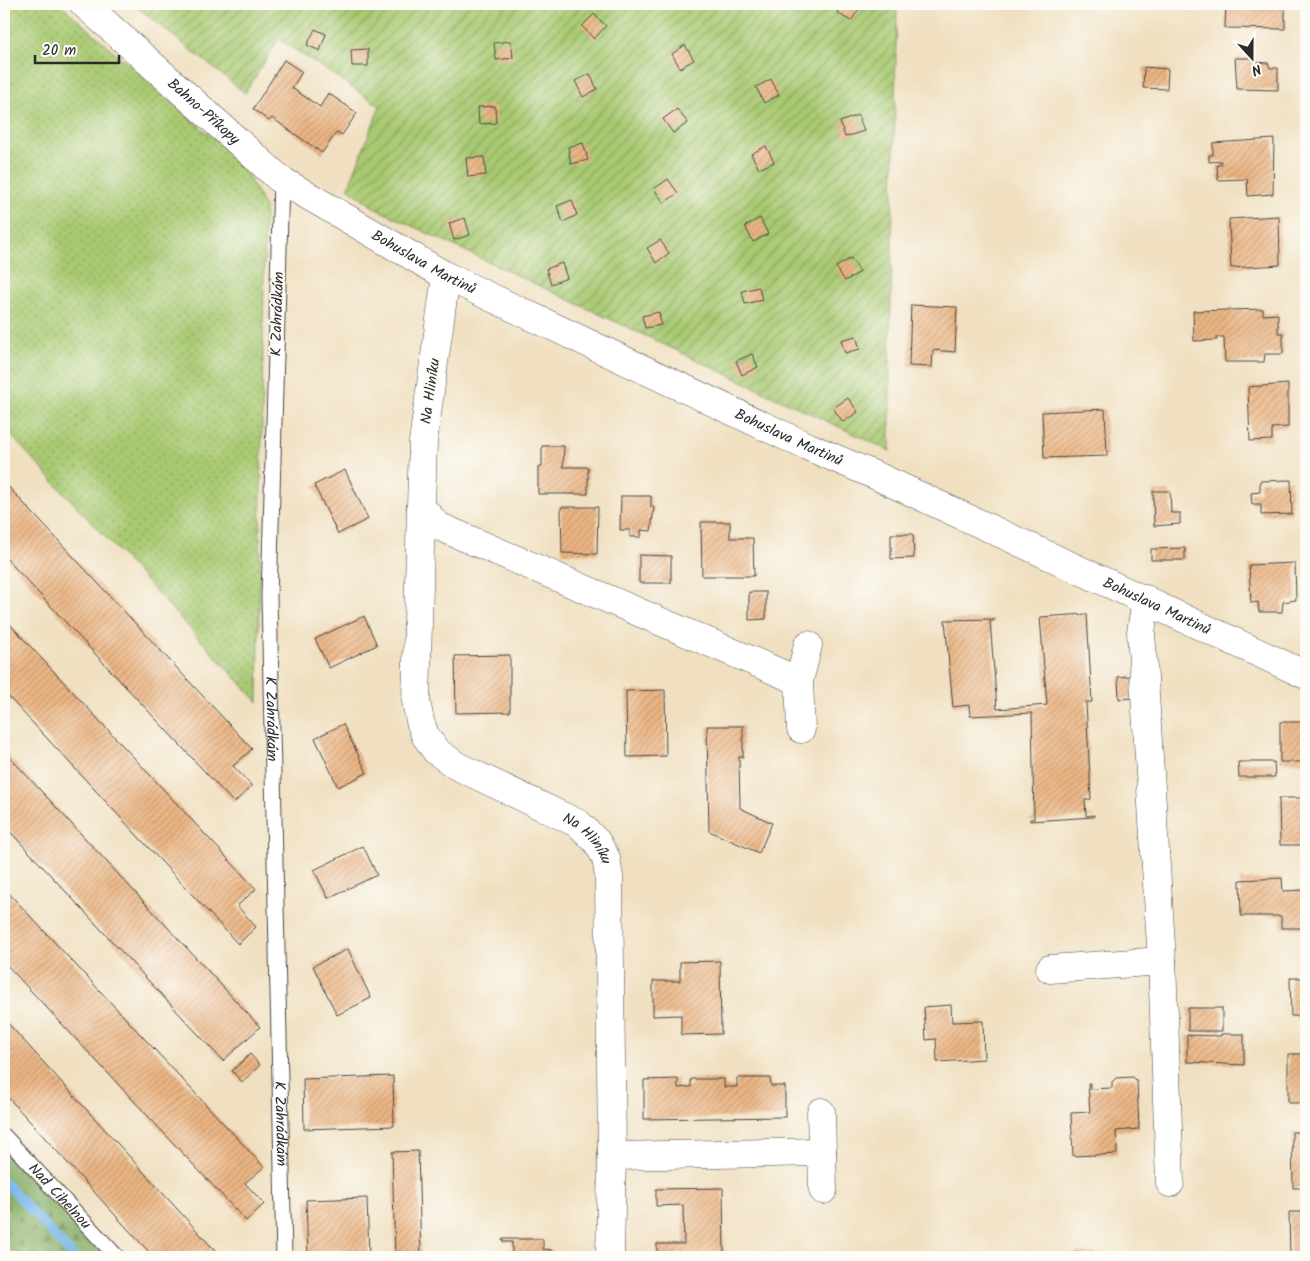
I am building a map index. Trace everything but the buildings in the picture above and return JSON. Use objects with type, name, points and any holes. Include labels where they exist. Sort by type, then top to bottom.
[{"type":"street","name":"Bahno-Příkopy","points":[[84,4],[281,180]]},
{"type":"street","name":"Bohuslava Martinů","points":[[281,180],[446,276],[802,444],[1146,599],[1306,675]]},
{"type":"street","name":"Na Hliníku","points":[[446,276],[422,442],[416,701],[425,735],[436,751],[457,766],[579,824],[597,842],[606,858],[609,877],[612,1156],[610,1257]]},
{"type":"street","points":[[421,507],[438,526],[799,681]]},
{"type":"street","points":[[1146,599],[1141,632],[1162,961],[1170,1183]]},
{"type":"street","points":[[801,729],[799,681],[808,645]]},
{"type":"street","points":[[1050,969],[1162,961]]},
{"type":"street","points":[[821,1112],[823,1190]]},
{"type":"street","points":[[612,1156],[822,1152]]},
{"type":"lane","name":"K Zahrádkám","points":[[281,180],[269,597],[284,1257]]},
{"type":"lane","name":"Nad Cihelnou","points":[[4,1136],[117,1257]]},
{"type":"green space","points":[[4,4],[60,4],[240,162],[265,207],[258,702],[4,428]]},
{"type":"green space","points":[[133,4],[897,4],[890,346],[890,451],[376,209],[348,188],[380,106],[279,39],[245,93]]},
{"type":"green space","points":[[4,1147],[106,1257],[4,1257]]},
{"type":"waterway","points":[[4,1181],[74,1257]]}]
